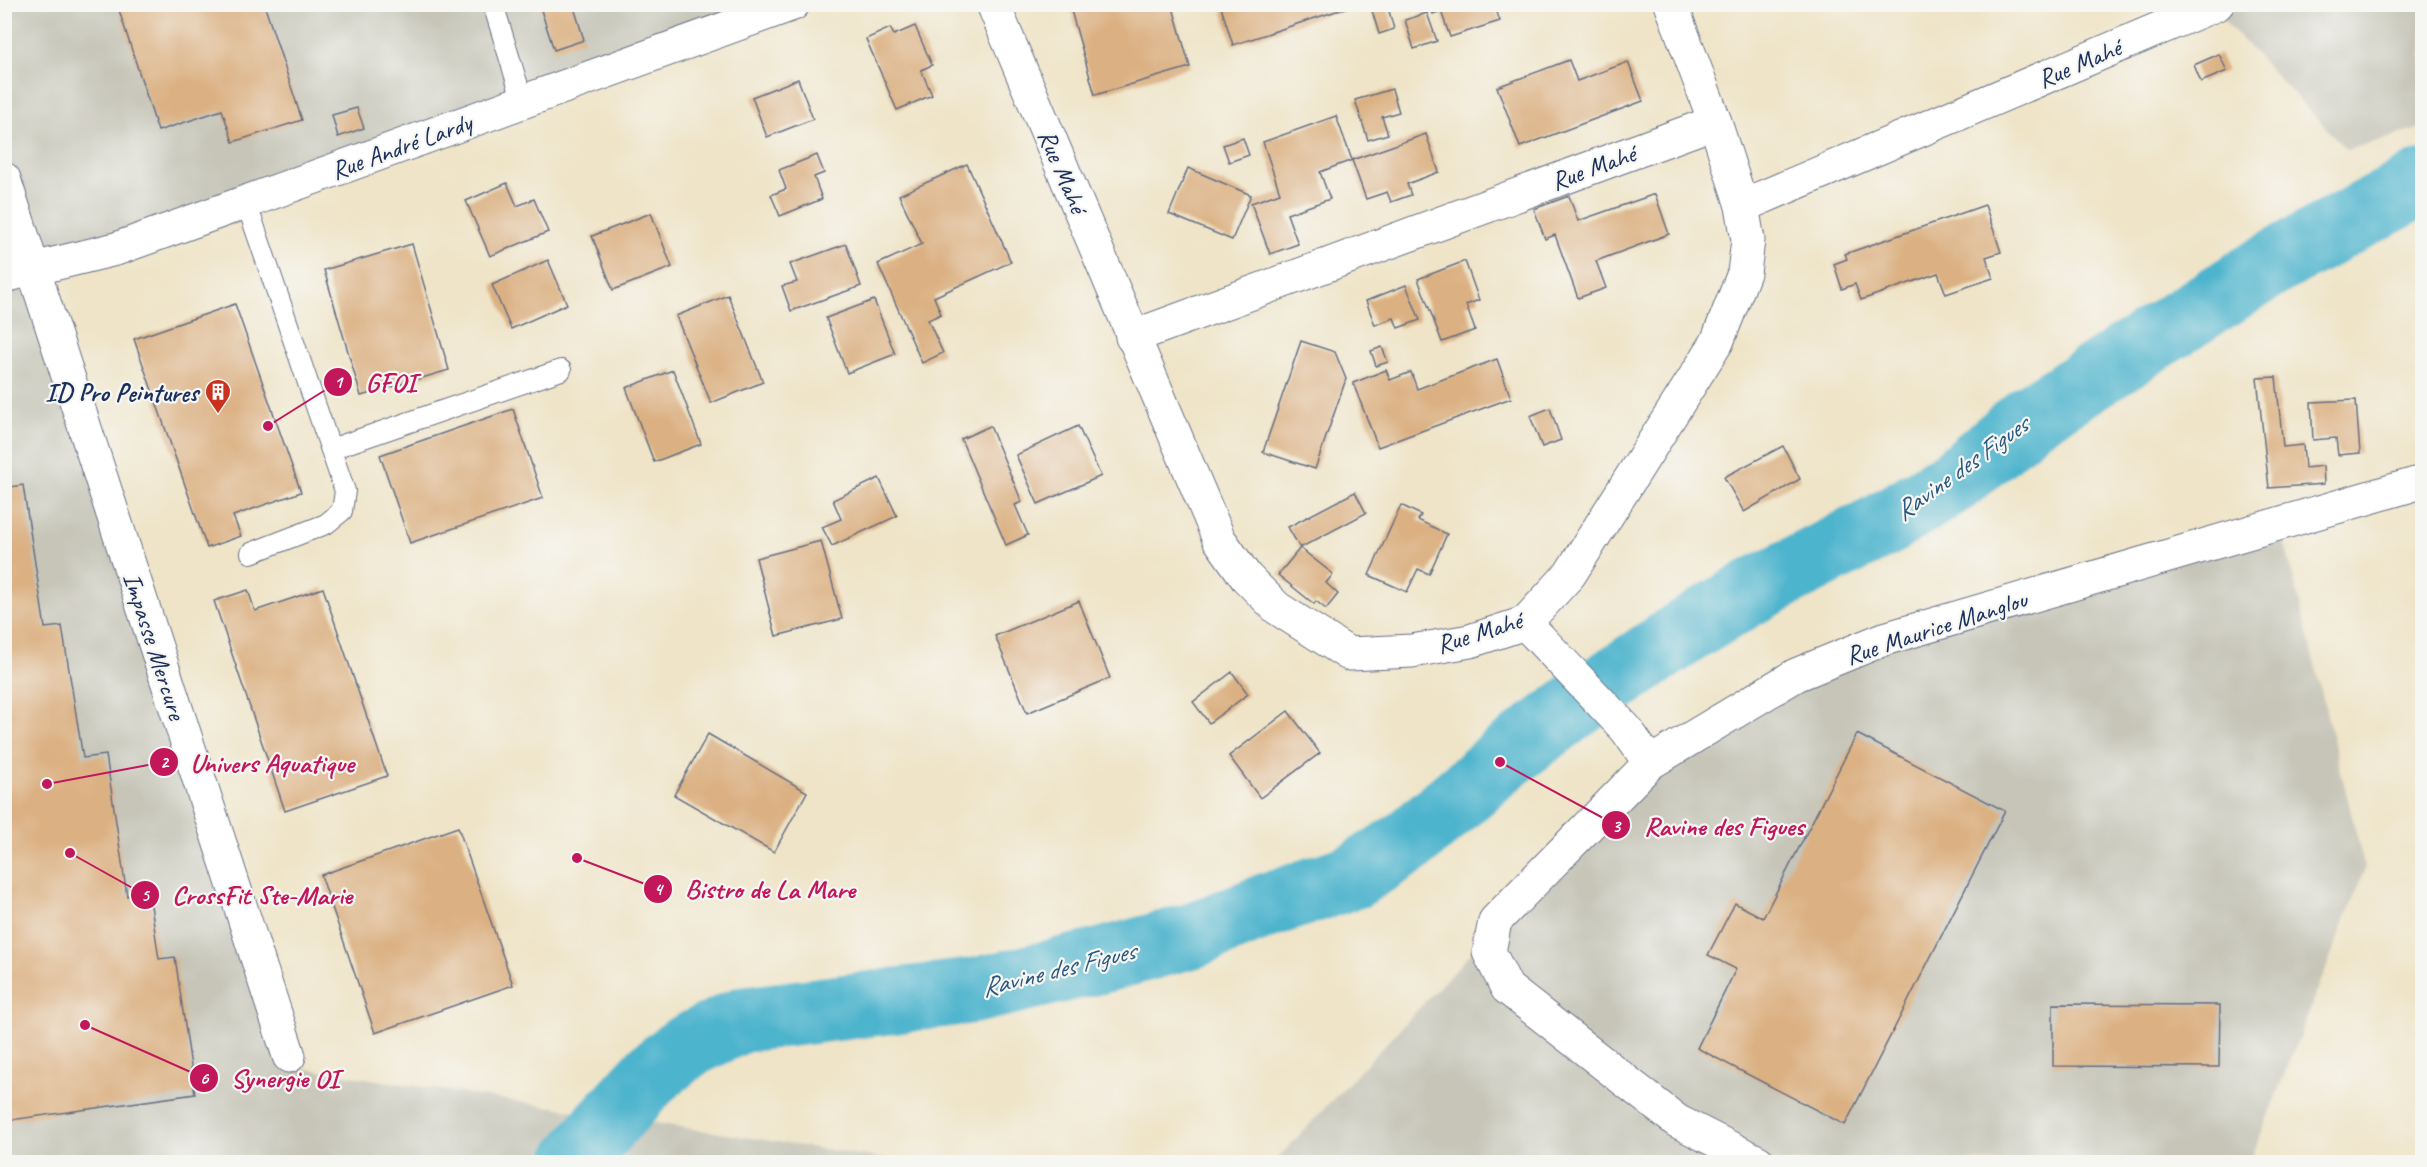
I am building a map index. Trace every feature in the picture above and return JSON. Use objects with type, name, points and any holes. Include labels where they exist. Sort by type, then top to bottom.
[{"type":"street","name":"Rue André Lardy","points":[[18,273],[116,249],[793,4]]},
{"type":"street","name":"Rue Mahé","points":[[993,4],[1219,539],[1246,577],[1276,608],[1349,654],[1412,651],[1470,641],[1525,623],[1570,574],[1717,342],[1744,273],[1748,240],[1742,206],[1715,122],[1671,4]]},
{"type":"street","name":"Rue Mahé","points":[[1742,206],[2217,4]]},
{"type":"street","name":"Rue Mahé","points":[[1132,337],[1715,122]]},
{"type":"street","name":"Impasse Mercure","points":[[4,179],[18,273],[289,1056]]},
{"type":"street","name":"Rue Maurice Manglou","points":[[1758,1162],[1677,1121],[1507,988],[1497,972],[1490,952],[1495,921],[1650,763],[1796,675],[1884,639],[2422,482]]},
{"type":"street","points":[[1525,623],[1552,647],[1626,729],[1650,763]]},
{"type":"lane","points":[[493,4],[523,102]]},
{"type":"lane","points":[[246,202],[345,491],[342,511],[326,524],[251,553]]},
{"type":"lane","points":[[331,448],[561,370]]},
{"type":"shaded area","points":[[5,5],[793,5],[33,269],[300,1068],[906,1162],[5,1162]]},
{"type":"shaded area","points":[[2209,5],[2422,5],[2422,128],[2347,150]]},
{"type":"shaded area","points":[[2280,524],[2365,869],[2250,1162],[1274,1162],[1650,763],[1796,675]]},
{"type":"building","points":[[117,4],[264,4],[302,120],[233,142],[222,110],[158,131]]},
{"type":"building","points":[[539,4],[573,4],[584,40],[554,50]]},
{"type":"building","points":[[1079,4],[1172,4],[1190,67],[1095,95],[1070,7]]},
{"type":"building","points":[[1220,4],[1355,4],[1355,5],[1233,45]]},
{"type":"building","points":[[1370,4],[1387,4],[1394,29],[1379,34]]},
{"type":"building","points":[[1430,4],[1494,4],[1500,21],[1450,37],[1441,11],[1433,14]]},
{"type":"building","points":[[1427,13],[1437,41],[1414,49],[1405,20]]},
{"type":"building","points":[[915,26],[932,65],[921,70],[932,95],[897,110],[866,39],[890,28],[894,35]]},
{"type":"building","points":[[2219,54],[2227,71],[2201,82],[2194,65]]},
{"type":"building","points":[[1569,60],[1577,81],[1628,62],[1643,101],[1520,147],[1497,87]]},
{"type":"building","points":[[798,79],[813,119],[767,137],[752,97]]},
{"type":"building","points":[[1392,89],[1399,112],[1382,117],[1388,134],[1368,140],[1355,100]]},
{"type":"building","points":[[357,108],[364,128],[338,137],[332,115]]},
{"type":"building","points":[[1336,116],[1352,160],[1320,172],[1330,199],[1287,214],[1298,244],[1270,254],[1251,203],[1280,193],[1263,142]]},
{"type":"building","points":[[1426,134],[1439,172],[1407,184],[1411,195],[1391,202],[1387,192],[1366,199],[1352,160]]},
{"type":"building","points":[[1243,138],[1249,155],[1229,162],[1223,145]]},
{"type":"building","points":[[817,155],[824,173],[814,177],[822,199],[780,216],[771,195],[786,189],[779,170]]},
{"type":"building","points":[[967,164],[1011,262],[934,297],[941,314],[928,320],[943,353],[922,363],[878,264],[922,244],[899,195]]},
{"type":"building","points":[[1188,168],[1251,195],[1232,240],[1169,214]]},
{"type":"building","points":[[507,183],[517,206],[534,199],[548,232],[490,256],[466,201]]},
{"type":"building","points":[[1655,194],[1669,234],[1596,261],[1606,288],[1578,298],[1555,235],[1545,239],[1534,209],[1569,196],[1578,221]]},
{"type":"building","points":[[1985,205],[2001,252],[1986,257],[1993,278],[1946,294],[1938,273],[1861,300],[1855,284],[1842,289],[1834,264],[1847,259],[1845,254]]},
{"type":"building","points":[[651,213],[672,267],[613,290],[592,236]]},
{"type":"building","points":[[412,244],[449,370],[361,396],[324,270]]},
{"type":"building","points":[[846,244],[861,286],[791,311],[782,286],[797,282],[790,264]]},
{"type":"building","points":[[548,260],[567,304],[511,329],[492,285]]},
{"type":"building","points":[[1465,261],[1479,300],[1466,305],[1475,330],[1442,342],[1418,279]]},
{"type":"building","points":[[1406,285],[1420,320],[1398,328],[1394,318],[1375,325],[1366,301]]},
{"type":"building","points":[[728,295],[763,382],[711,403],[676,316]]},
{"type":"building","points":[[874,300],[895,354],[847,373],[826,318]]},
{"type":"building","name":"ID Pro Peintures","points":[[235,304],[301,492],[233,516],[241,536],[207,548],[134,339]]},
{"type":"building","points":[[1301,341],[1335,352],[1346,379],[1315,469],[1263,452]]},
{"type":"building","points":[[1382,347],[1388,362],[1376,366],[1371,351]]},
{"type":"building","points":[[1497,359],[1511,398],[1378,447],[1353,383],[1386,370],[1390,380],[1411,372],[1417,389]]},
{"type":"building","points":[[673,370],[701,444],[654,462],[626,388]]},
{"type":"building","points":[[2276,377],[2283,447],[2303,445],[2305,468],[2323,466],[2324,484],[2269,488],[2257,378]]},
{"type":"building","points":[[2356,400],[2360,453],[2338,455],[2336,438],[2313,440],[2311,402]]},
{"type":"building","points":[[1550,408],[1561,440],[1542,447],[1530,416]]},
{"type":"building","points":[[513,409],[543,498],[410,543],[380,455]]},
{"type":"building","points":[[990,426],[1022,502],[1015,505],[1028,535],[1006,545],[961,439]]},
{"type":"building","points":[[1078,426],[1101,476],[1038,504],[1016,455]]},
{"type":"building","points":[[1783,446],[1800,479],[1744,512],[1724,477]]},
{"type":"building","points":[[879,478],[897,516],[832,546],[822,527],[841,519],[833,500]]},
{"type":"building","points":[[23,485],[45,628],[62,626],[83,758],[106,755],[127,896],[149,892],[159,959],[175,957],[195,1094],[4,1121],[4,488]]},
{"type":"building","points":[[1355,492],[1366,513],[1300,548],[1288,527]]},
{"type":"building","points":[[1401,505],[1421,515],[1418,520],[1447,534],[1429,574],[1418,569],[1407,592],[1369,575]]},
{"type":"building","points":[[821,541],[842,619],[776,636],[756,558]]},
{"type":"building","points":[[1300,548],[1333,574],[1326,583],[1338,594],[1326,609],[1316,601],[1314,604],[1278,575]]},
{"type":"building","points":[[323,588],[387,776],[285,811],[214,601],[248,590],[255,611]]},
{"type":"building","points":[[1079,601],[1110,678],[1027,713],[995,636]]},
{"type":"building","points":[[1232,672],[1248,694],[1209,723],[1193,702]]},
{"type":"building","points":[[1288,711],[1320,753],[1260,798],[1229,756]]},
{"type":"building","points":[[708,734],[807,792],[774,852],[674,795]]},
{"type":"building","points":[[1857,734],[2005,811],[1845,1125],[1697,1048],[1736,969],[1708,955],[1735,903],[1763,918]]},
{"type":"building","points":[[458,827],[513,985],[375,1033],[321,875]]},
{"type":"building","points":[[2053,1004],[2220,1005],[2219,1067],[2053,1066]]},
{"type":"waterway","name":"Ravine des Figues","points":[[575,1162],[653,1073],[686,1047],[741,1020],[973,991],[1104,960],[1194,935],[1271,904],[1354,876],[1408,842],[1500,762],[1578,704],[1682,634],[1753,591],[1883,525],[1955,480],[2030,417],[2277,261],[2422,183]]},
{"type":"place","name":"ID Pro Peintures","points":[[218,415]]},
{"type":"place","name":"GFOI","points":[[268,426]]},
{"type":"place","name":"Ravine des Figues","points":[[1500,762]]},
{"type":"place","name":"Univers Aquatique","points":[[47,784]]},
{"type":"place","name":"CrossFit Ste-Marie","points":[[70,853]]},
{"type":"place","name":"Bistro de La Mare","points":[[577,858]]},
{"type":"place","name":"Synergie OI","points":[[85,1025]]}]
